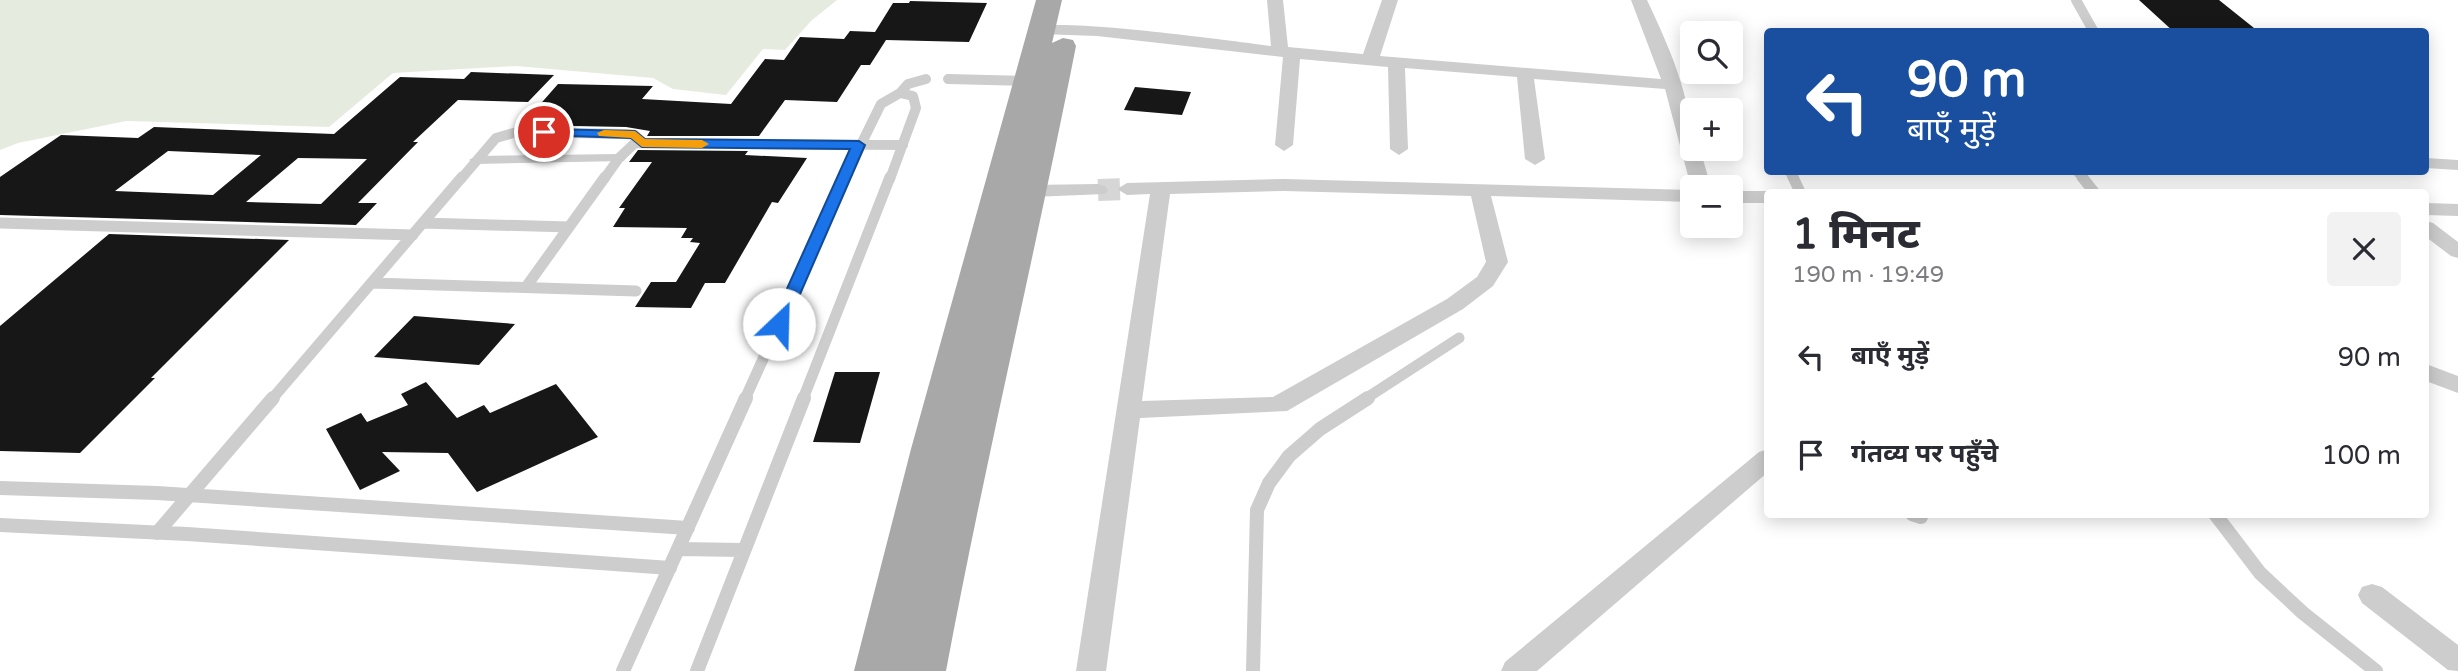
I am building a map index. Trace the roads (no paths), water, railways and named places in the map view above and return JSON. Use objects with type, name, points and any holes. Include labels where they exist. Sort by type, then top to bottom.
[{"type":"main road","points":[[878,671],[931,449],[1028,81],[1057,15]]},
{"type":"main road","points":[[922,671],[954,514],[1032,191],[1057,15]]},
{"type":"street","points":[[1275,0],[1286,52],[1284,145]]},
{"type":"street","points":[[1370,60],[1390,0]]},
{"type":"street","points":[[1639,0],[1653,27],[1674,85],[1698,175]]},
{"type":"street","points":[[1057,15],[1286,52],[1674,85]]},
{"type":"street","points":[[1396,62],[1399,149]]},
{"type":"street","points":[[1525,74],[1535,159]]},
{"type":"street","points":[[476,160],[619,158]]},
{"type":"street","points":[[1127,189],[1284,185],[1680,196]]},
{"type":"street","points":[[1091,671],[1161,188]]},
{"type":"street","points":[[1032,191],[1098,190]]},
{"type":"street","points":[[1129,410],[1278,405],[1455,304],[1485,281],[1497,262],[1479,190]]},
{"type":"street","points":[[1743,197],[1764,197]]},
{"type":"street","points":[[2429,209],[2458,210]]},
{"type":"street","points":[[2429,229],[2458,252]]},
{"type":"street","points":[[2429,373],[2458,385]]},
{"type":"street","points":[[1530,665],[1763,466]]},
{"type":"street","points":[[2372,595],[2458,661]]},
{"type":"lane","points":[[2076,0],[2092,28]]},
{"type":"lane","points":[[624,671],[859,145],[881,104],[900,93],[904,86],[912,81],[926,79]]},
{"type":"lane","points":[[948,79],[1028,81]]},
{"type":"lane","points":[[697,671],[903,145],[916,102],[912,96],[900,93]]},
{"type":"lane","points":[[157,533],[496,138],[508,133],[635,135],[642,143]]},
{"type":"lane","points":[[526,287],[628,146],[642,143],[903,145]]},
{"type":"lane","points":[[2429,163],[2458,164]]},
{"type":"lane","points":[[2080,175],[2092,189]]},
{"type":"lane","points":[[0,223],[413,235]]},
{"type":"lane","points":[[423,223],[569,228]]},
{"type":"lane","points":[[372,283],[636,290]]},
{"type":"lane","points":[[1253,671],[1257,510],[1269,483],[1289,456],[1320,429],[1459,338]]},
{"type":"lane","points":[[0,488],[190,495],[688,528]]},
{"type":"lane","points":[[2218,518],[2260,573],[2304,614],[2376,671]]},
{"type":"lane","points":[[0,525],[670,568]]},
{"type":"lane","points":[[679,549],[743,551]]},
{"type":"tunnel","points":[[1098,190],[1127,189]]}]
